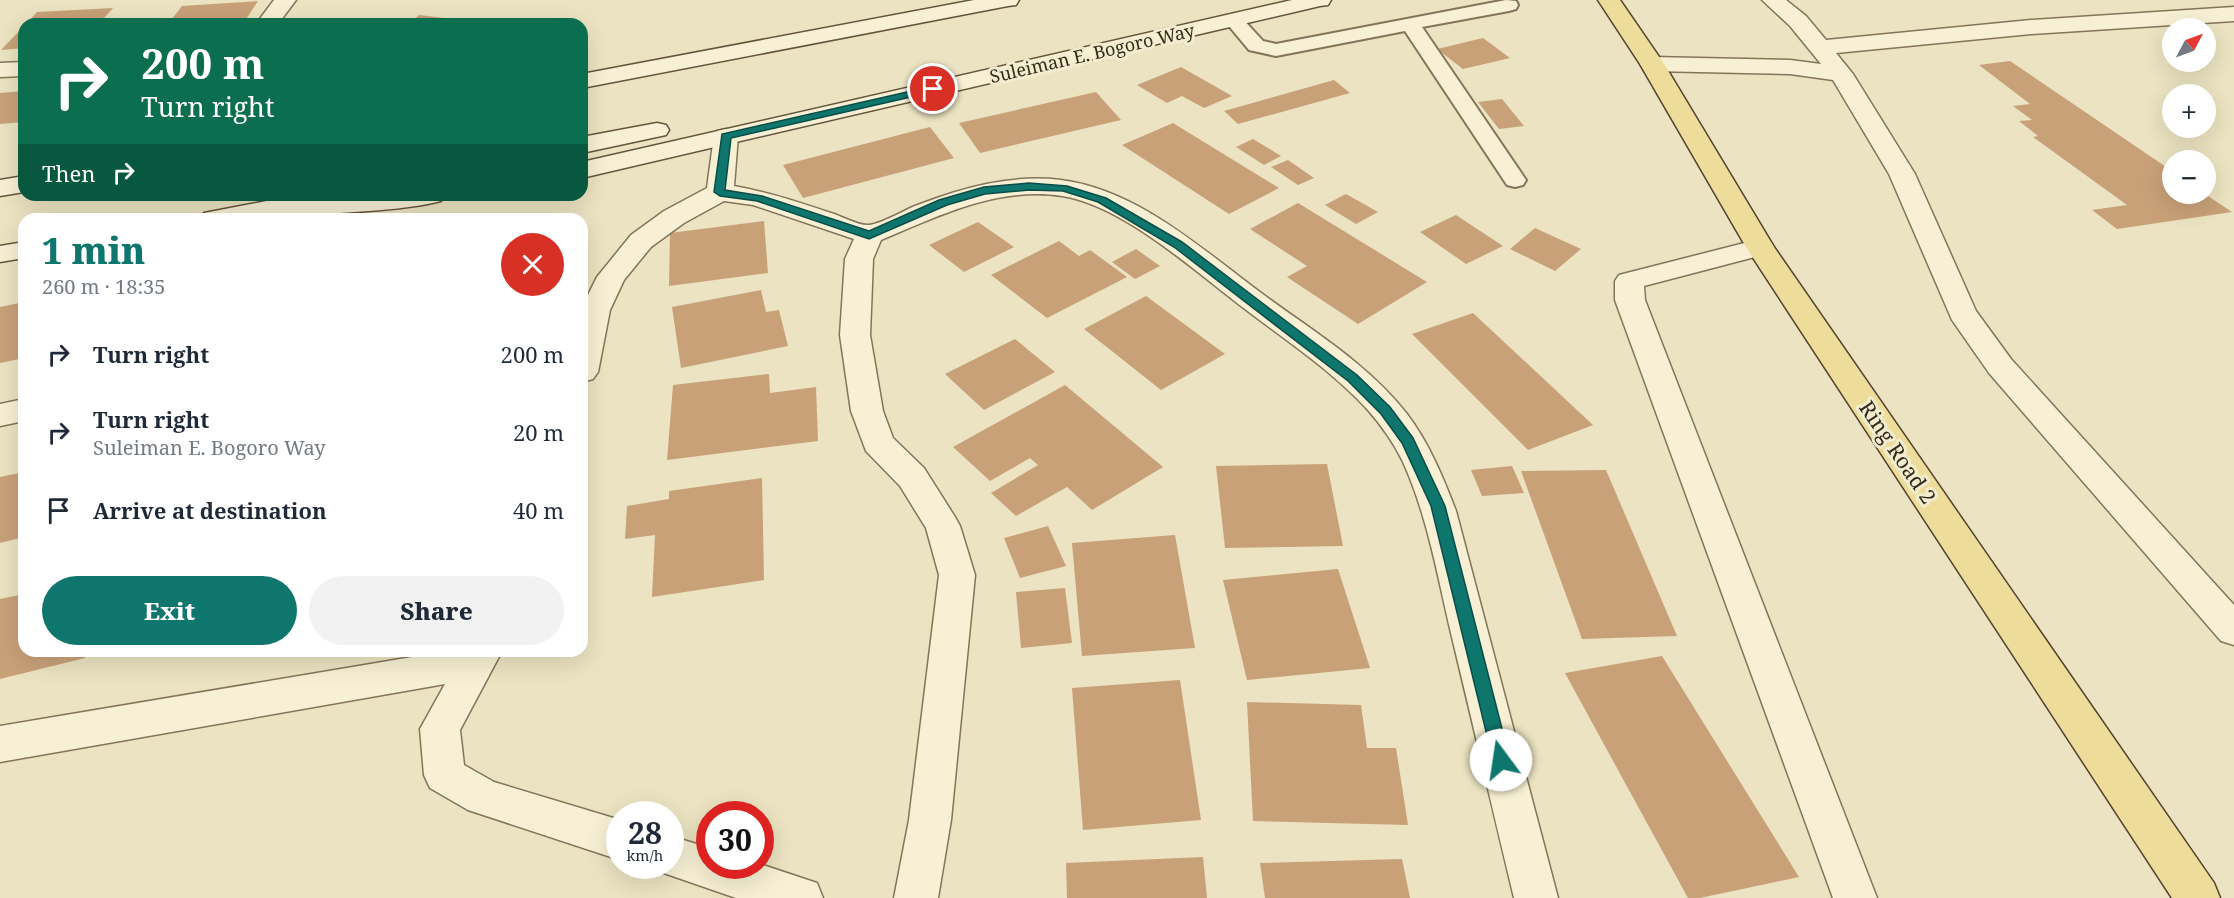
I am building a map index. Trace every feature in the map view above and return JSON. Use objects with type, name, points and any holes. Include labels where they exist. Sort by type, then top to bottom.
[{"type":"main road","name":"Ring Road 2","points":[[1609,0],[1652,63],[1760,247],[2198,898]]},
{"type":"street","points":[[272,18],[285,0]]},
{"type":"street","points":[[588,80],[1008,0]]},
{"type":"street","name":"Suleiman E. Bogoro Way","points":[[588,144],[747,112],[1117,28],[1253,0]]},
{"type":"street","name":"Suleiman E. Bogoro Way","points":[[588,169],[1320,0]]},
{"type":"street","points":[[1773,0],[1798,21],[1841,74],[1902,174],[1962,313],[2000,366],[2234,630]]},
{"type":"street","points":[[1818,48],[2031,27],[2234,14]]},
{"type":"street","points":[[1652,63],[1790,67],[1841,74]]},
{"type":"street","points":[[0,70],[18,69]]},
{"type":"street","points":[[720,192],[726,136]]},
{"type":"street","points":[[0,188],[18,185]]},
{"type":"street","points":[[589,311],[611,277],[641,241],[674,217],[720,192],[759,198],[869,235],[943,202],[984,190],[1029,187],[1064,188],[1102,200],[1178,244],[1325,355],[1385,411],[1408,441],[1438,506],[1536,898]]},
{"type":"street","points":[[251,213],[304,201]]},
{"type":"street","points":[[257,212],[385,201]]},
{"type":"street","points":[[869,235],[859,259],[855,334],[867,411],[878,443],[912,477],[943,526],[957,575],[930,820],[916,898]]},
{"type":"street","points":[[1760,247],[1629,281],[1630,300],[1855,898]]},
{"type":"street","points":[[0,254],[18,251]]},
{"type":"street","points":[[0,415],[18,411]]},
{"type":"street","points":[[0,744],[475,657]]},
{"type":"street","points":[[479,657],[440,729],[445,775],[483,797],[606,836]]},
{"type":"street","points":[[684,860],[801,898]]},
{"type":"lane","points":[[1233,20],[1257,46],[1276,50],[1509,4]]},
{"type":"lane","points":[[1409,23],[1515,180]]},
{"type":"building","points":[[258,1],[247,18],[173,18],[182,6]]},
{"type":"building","points":[[113,8],[104,18],[32,18],[37,12]]},
{"type":"building","points":[[419,15],[444,18],[416,18]]},
{"type":"building","points":[[18,32],[18,49],[1,50]]},
{"type":"building","points":[[1483,38],[1510,58],[1463,69],[1437,49]]},
{"type":"building","points":[[2010,61],[2162,164],[2162,204],[2216,204],[2216,201],[2232,212],[2117,229],[2092,210],[2127,205],[2033,137],[2038,136],[2019,121],[2032,120],[2013,106],[2030,104],[1979,65]]},
{"type":"building","points":[[1181,67],[1232,96],[1204,108],[1182,96],[1167,103],[1137,85]]},
{"type":"building","points":[[1334,80],[1350,93],[1238,124],[1224,111]]},
{"type":"building","points":[[18,92],[18,122],[0,124],[0,93]]},
{"type":"building","points":[[1096,92],[1121,120],[980,153],[959,123]]},
{"type":"building","points":[[1502,99],[1524,126],[1499,129],[1478,102]]},
{"type":"building","points":[[1173,123],[1279,188],[1229,214],[1122,145]]},
{"type":"building","points":[[930,127],[954,158],[803,198],[783,165]]},
{"type":"building","points":[[1253,139],[1281,156],[1264,165],[1236,147]]},
{"type":"building","points":[[1288,160],[1314,178],[1298,185],[1271,167]]},
{"type":"building","points":[[1346,194],[1378,212],[1356,224],[1325,205]]},
{"type":"building","points":[[1298,203],[1427,282],[1358,324],[1287,277],[1307,266],[1250,229]]},
{"type":"building","points":[[1456,215],[1503,246],[1466,264],[1420,232]]},
{"type":"building","points":[[764,221],[768,273],[669,286],[670,233]]},
{"type":"building","points":[[978,222],[1014,247],[964,272],[929,245]]},
{"type":"building","points":[[1535,228],[1581,249],[1555,271],[1510,249]]},
{"type":"building","points":[[1059,241],[1079,256],[1090,250],[1127,277],[1047,318],[991,275]]},
{"type":"building","points":[[1136,249],[1160,266],[1135,279],[1112,262]]},
{"type":"building","points":[[761,290],[766,312],[779,310],[788,346],[681,368],[672,307]]},
{"type":"building","points":[[1146,296],[1225,354],[1161,390],[1084,329]]},
{"type":"building","points":[[18,303],[18,359],[0,363],[0,307]]},
{"type":"building","points":[[1473,313],[1593,425],[1528,450],[1412,334]]},
{"type":"building","points":[[1015,339],[1055,372],[984,410],[945,374]]},
{"type":"building","points":[[769,374],[770,393],[816,387],[818,441],[667,460],[673,385]]},
{"type":"building","points":[[1065,385],[1163,467],[1092,510],[1067,487],[1016,516],[991,493],[1038,465],[1030,458],[990,481],[953,447]]},
{"type":"building","points":[[1327,464],[1343,546],[1225,548],[1216,466]]},
{"type":"building","points":[[1512,466],[1524,493],[1482,496],[1471,470]]},
{"type":"building","points":[[1606,470],[1677,636],[1582,639],[1521,471]]},
{"type":"building","points":[[18,473],[18,538],[0,543],[0,477]]},
{"type":"building","points":[[762,478],[764,580],[652,597],[655,535],[625,539],[627,506],[669,499],[669,491]]},
{"type":"building","points":[[1048,526],[1066,566],[1020,578],[1004,538]]},
{"type":"building","points":[[1175,535],[1195,648],[1082,656],[1072,543]]},
{"type":"building","points":[[1338,569],[1370,668],[1247,680],[1223,580]]},
{"type":"building","points":[[1065,588],[1072,643],[1021,648],[1016,592]]},
{"type":"building","points":[[18,595],[18,657],[85,658],[0,679],[0,599]]},
{"type":"building","points":[[1662,656],[1799,877],[1700,898],[1688,898],[1565,673]]},
{"type":"building","points":[[1180,680],[1201,820],[1083,830],[1072,688]]},
{"type":"building","points":[[1247,702],[1361,705],[1367,748],[1396,748],[1408,825],[1253,821]]},
{"type":"building","points":[[1203,857],[1207,898],[1067,898],[1066,863]]},
{"type":"building","points":[[1402,859],[1410,898],[1265,898],[1260,863]]},
{"type":"route","points":[[933,89],[726,136],[720,192],[759,198],[869,235],[943,202],[984,190],[1029,187],[1064,188],[1102,200],[1178,244],[1352,378],[1385,411],[1408,441],[1438,506],[1501,760]]}]
